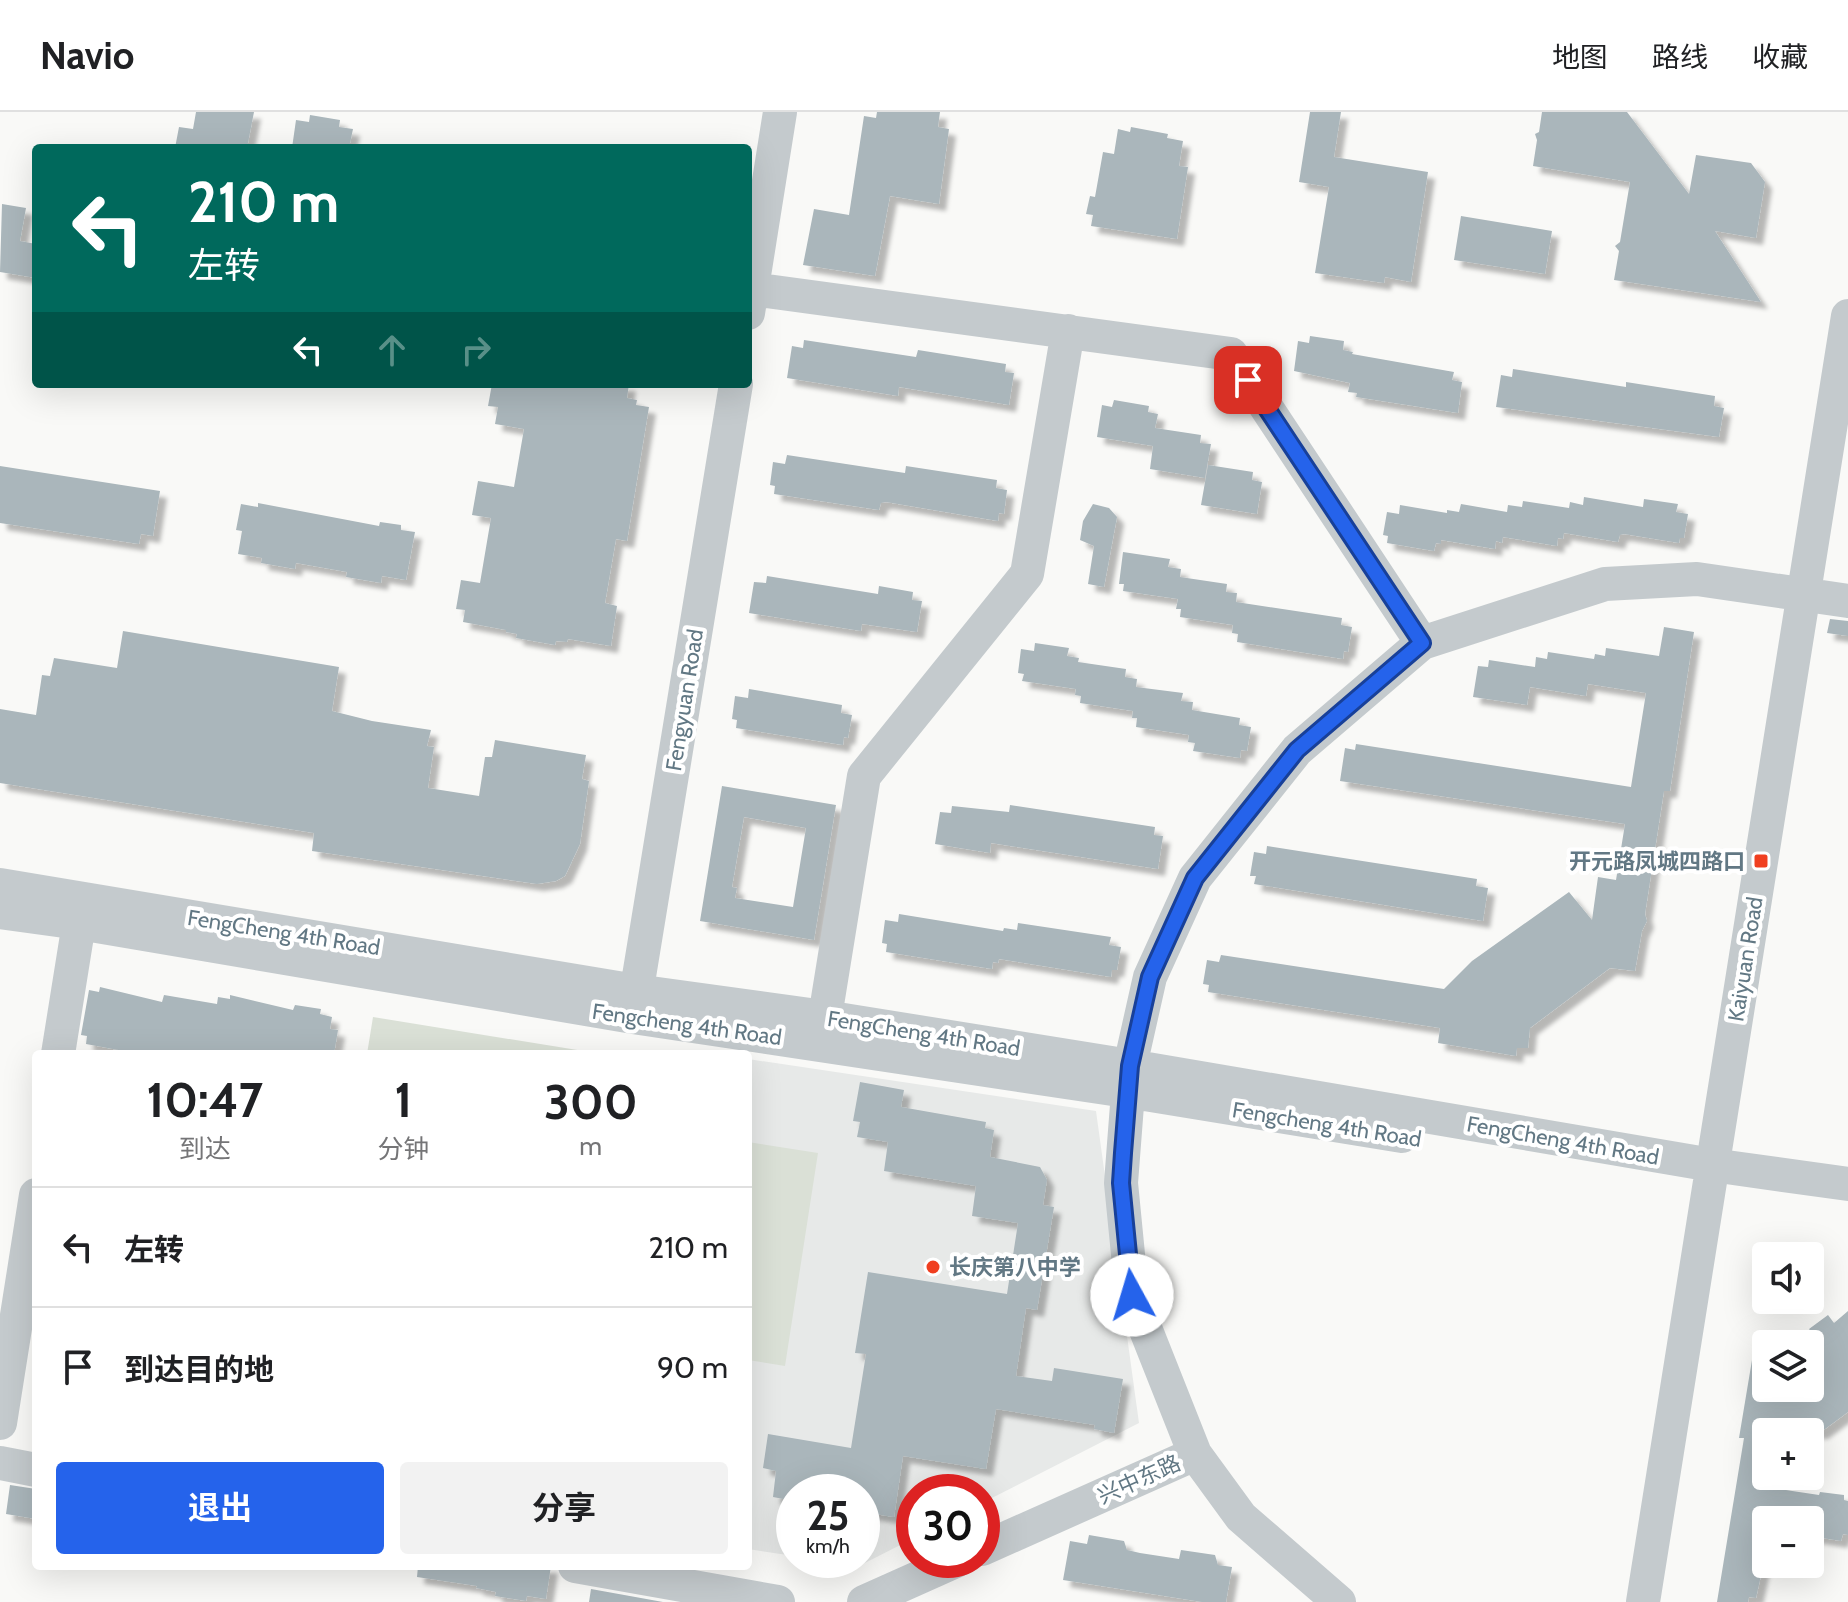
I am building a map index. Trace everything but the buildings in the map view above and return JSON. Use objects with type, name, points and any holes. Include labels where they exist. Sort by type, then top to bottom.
[{"type":"street","points":[[752,288],[780,112]]},
{"type":"street","points":[[752,301],[1068,331],[1231,354],[1422,643]]},
{"type":"street","name":"Kaiyuan Road","points":[[1643,1602],[1848,316]]},
{"type":"street","points":[[825,1017],[864,776],[1027,574],[1068,331]]},
{"type":"street","name":"Fengyuan Road","points":[[634,1004],[735,388]]},
{"type":"street","points":[[1195,1454],[1132,1295],[1121,1183],[1128,1079],[1150,977],[1195,878],[1297,750],[1422,643],[1605,584],[1697,579],[1848,601]]},
{"type":"street","name":"FengCheng 4th Road","points":[[0,885],[634,1004],[825,1017],[1128,1079],[1711,1176],[1848,1184]]},
{"type":"street","name":"Fengcheng 4th Road","points":[[0,912],[1128,1079]]},
{"type":"street","points":[[59,1050],[79,923]]},
{"type":"street","points":[[1711,1176],[1848,1208]]},
{"type":"street","points":[[0,1423],[32,1220]]},
{"type":"street","name":"兴中东路","points":[[1000,1541],[1195,1454],[1241,1517],[1339,1602]]},
{"type":"street","points":[[0,1463],[32,1469]]},
{"type":"street","points":[[598,1570],[778,1602]]},
{"type":"street","points":[[864,1602],[918,1578]]},
{"type":"shaded area","points":[[373,1017],[577,1050],[368,1050]]},
{"type":"shaded area","name":"长庆第八中学","points":[[752,1060],[1096,1111],[1139,1423],[1000,1494],[1000,1474],[896,1474],[896,1547],[880,1555],[880,1474],[776,1474],[776,1553],[752,1550]]},
{"type":"shaded area","points":[[752,1143],[818,1153],[785,1366],[752,1361]]},
{"type":"place","name":"开元路凤城四路口","points":[[1761,861]]},
{"type":"place","name":"长庆第八中学","points":[[933,1267]]},
{"type":"route","points":[[1132,1295],[1121,1183],[1126,1091],[1150,977],[1195,878],[1297,750],[1422,643],[1248,380]]}]
